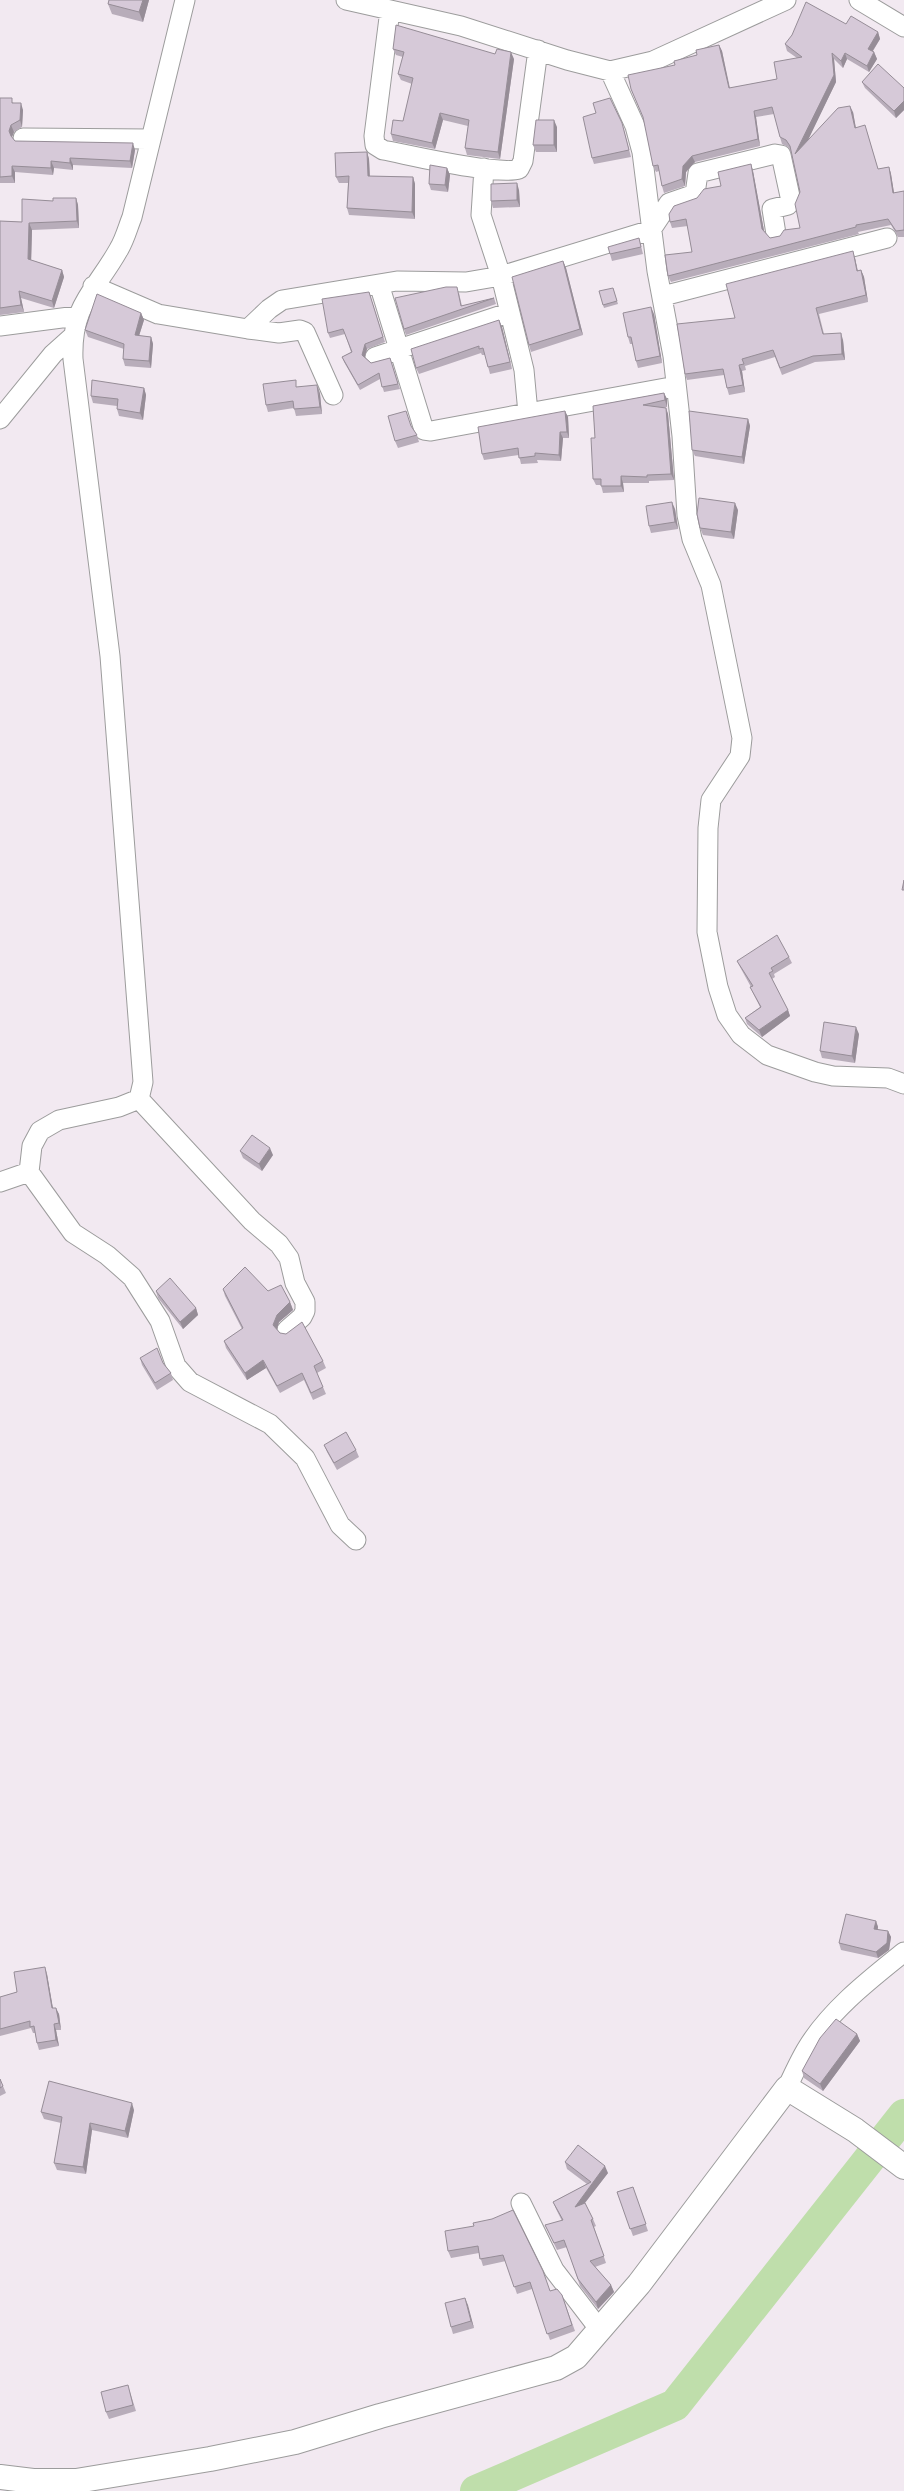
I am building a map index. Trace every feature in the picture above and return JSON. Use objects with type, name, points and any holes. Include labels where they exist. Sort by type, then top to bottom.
[{"type":"street","points":[[139,1098],[143,1082],[140,1036],[110,656],[73,359],[72,337],[77,316],[93,286],[121,247],[132,216],[185,0]]},
{"type":"street","points":[[346,0],[461,26],[567,60],[610,71],[652,61],[786,0]]},
{"type":"street","points":[[859,0],[904,27]]},
{"type":"street","points":[[390,10],[374,136],[376,145],[383,150],[510,172],[519,169],[523,161],[538,50]]},
{"type":"street","points":[[610,71],[637,134],[645,169],[651,230],[676,386],[686,515],[692,539],[711,585],[742,738],[740,756],[711,800],[708,828],[706,932],[718,987],[727,1015],[741,1035],[767,1055],[815,1072],[833,1076],[888,1078],[904,1084]]},
{"type":"street","points":[[23,138],[150,139]]},
{"type":"street","points":[[248,329],[269,309],[282,300],[406,281],[466,282],[501,276],[651,230],[669,203],[695,194],[698,174],[775,154],[781,155],[791,201],[788,205],[772,209],[776,234]]},
{"type":"street","points":[[484,168],[481,215],[501,276],[508,313],[524,370],[528,414]]},
{"type":"street","points":[[663,296],[887,238]]},
{"type":"street","points":[[379,284],[401,349],[424,430],[431,431],[676,386]]},
{"type":"street","points":[[93,286],[158,314],[279,333],[300,330],[305,332],[333,395]]},
{"type":"street","points":[[375,357],[508,313]]},
{"type":"street","points":[[0,326],[77,316]]},
{"type":"street","points":[[0,419],[53,354],[72,337]]},
{"type":"street","points":[[139,1098],[119,1106],[59,1120],[40,1131],[32,1146],[29,1172],[73,1233],[107,1254],[132,1277],[160,1322],[176,1366],[190,1382],[270,1424],[305,1458],[340,1525],[356,1540]]},
{"type":"street","points":[[139,1098],[252,1221],[279,1244],[289,1258],[294,1283],[305,1302],[305,1311],[302,1317],[287,1330]]},
{"type":"street","points":[[0,1182],[29,1172]]},
{"type":"street","points":[[0,2477],[33,2481],[76,2481],[210,2459],[295,2442],[380,2416],[556,2368],[576,2357],[639,2284],[787,2088],[806,2050],[824,2026],[869,1980],[904,1952]]},
{"type":"street","points":[[787,2088],[856,2130],[904,2167]]},
{"type":"street","points":[[521,2203],[554,2270],[600,2330]]},
{"type":"building","points":[[109,0],[143,0],[139,12],[108,4]]},
{"type":"building","points":[[806,2],[846,24],[851,16],[878,32],[868,49],[874,52],[867,66],[845,53],[841,61],[832,53],[834,75],[795,154],[838,108],[850,106],[855,128],[865,125],[878,169],[889,167],[893,193],[904,191],[904,230],[896,231],[888,219],[856,225],[856,227],[668,276],[665,255],[692,252],[686,219],[670,222],[669,214],[674,206],[697,198],[704,189],[721,186],[718,172],[751,164],[762,229],[770,238],[780,236],[784,230],[800,228],[795,204],[800,192],[790,146],[786,140],[780,137],[772,107],[754,111],[758,139],[692,156],[683,166],[682,179],[662,186],[658,165],[653,166],[643,117],[631,89],[628,75],[675,65],[674,61],[697,55],[696,50],[719,45],[729,88],[777,79],[774,62],[802,57],[785,44],[792,35]]},
{"type":"building","points":[[396,25],[495,54],[497,49],[511,52],[498,152],[465,148],[469,120],[440,113],[432,143],[391,134],[393,120],[403,121],[413,78],[398,74],[404,52],[393,49]]},
{"type":"building","points":[[878,64],[904,88],[904,101],[894,111],[862,82]]},
{"type":"building","points":[[0,98],[12,98],[12,103],[21,103],[20,120],[11,125],[9,131],[15,141],[133,143],[130,161],[70,158],[70,163],[51,161],[51,168],[12,166],[12,176],[0,177]]},
{"type":"building","points":[[610,98],[622,123],[629,150],[592,158],[583,117],[596,113],[593,103]]},
{"type":"building","points":[[536,120],[554,120],[554,145],[533,145]]},
{"type":"building","points":[[367,152],[368,176],[413,177],[412,212],[347,208],[349,176],[336,177],[335,153]]},
{"type":"building","points":[[430,165],[447,168],[445,185],[429,184]]},
{"type":"building","points":[[517,183],[517,200],[491,201],[491,184]]},
{"type":"building","points":[[53,198],[76,198],[77,221],[29,223],[28,259],[62,270],[52,301],[19,291],[21,305],[0,308],[0,221],[22,222],[22,199],[53,201]]},
{"type":"building","points":[[639,238],[641,247],[610,254],[608,247]]},
{"type":"building","points":[[853,251],[857,271],[861,270],[866,295],[816,308],[823,334],[841,333],[842,354],[813,356],[780,368],[773,350],[742,359],[744,364],[739,365],[743,385],[727,388],[723,369],[685,374],[677,324],[735,318],[726,284]]},
{"type":"building","points":[[563,261],[580,329],[529,345],[512,277]]},
{"type":"building","points":[[446,287],[457,287],[461,306],[494,298],[404,329],[395,298]]},
{"type":"building","points":[[613,288],[617,301],[603,305],[599,291]]},
{"type":"building","points":[[369,292],[383,337],[365,344],[362,355],[371,363],[390,358],[398,384],[382,387],[379,373],[358,385],[342,357],[352,352],[343,329],[328,333],[322,299]]},
{"type":"building","points":[[97,294],[141,313],[135,335],[151,337],[149,361],[123,359],[124,344],[85,330]]},
{"type":"building","points":[[651,307],[660,356],[636,361],[623,313]]},
{"type":"building","points":[[499,320],[510,362],[488,367],[483,348],[479,349],[479,346],[416,368],[411,349]]},
{"type":"building","points":[[92,380],[144,388],[140,413],[117,409],[118,399],[91,396]]},
{"type":"building","points":[[296,380],[296,387],[317,385],[320,407],[294,409],[293,401],[266,405],[263,384]]},
{"type":"building","points":[[664,393],[665,400],[643,405],[666,408],[671,474],[647,475],[647,477],[621,476],[621,486],[601,486],[601,479],[593,479],[591,438],[595,438],[593,406]]},
{"type":"building","points":[[406,411],[411,426],[417,435],[395,441],[388,416]]},
{"type":"building","points":[[565,411],[567,432],[560,432],[559,455],[535,453],[535,456],[519,458],[518,448],[482,454],[478,427]]},
{"type":"building","points":[[689,411],[748,419],[742,457],[692,450]]},
{"type":"building","points":[[699,498],[735,503],[731,532],[700,528],[697,514]]},
{"type":"building","points":[[672,502],[675,522],[649,526],[646,506]]},
{"type":"building","points":[[777,935],[789,957],[771,968],[773,971],[769,973],[788,1010],[759,1030],[745,1018],[761,1007],[750,987],[753,986],[737,961]]},
{"type":"building","points":[[824,1022],[856,1027],[852,1056],[820,1051]]},
{"type":"building","points":[[252,1135],[270,1148],[259,1164],[240,1151]]},
{"type":"building","points":[[245,1267],[268,1291],[281,1285],[290,1302],[277,1315],[273,1325],[280,1333],[286,1334],[302,1322],[323,1361],[314,1366],[323,1387],[311,1393],[302,1373],[277,1386],[263,1360],[245,1373],[224,1341],[243,1328],[223,1289]]},
{"type":"building","points":[[170,1278],[196,1308],[180,1322],[156,1291]]},
{"type":"building","points":[[157,1348],[163,1363],[171,1373],[155,1383],[140,1358]]},
{"type":"building","points":[[346,1432],[356,1450],[334,1463],[324,1445]]},
{"type":"building","points":[[846,1914],[876,1921],[874,1929],[888,1931],[887,1943],[876,1952],[839,1943]]},
{"type":"building","points":[[45,1967],[52,2008],[56,2008],[59,2023],[54,2024],[56,2040],[37,2043],[34,2026],[30,2027],[30,2021],[0,2029],[0,1997],[17,1992],[14,1972]]},
{"type":"building","points":[[836,2019],[857,2034],[820,2084],[802,2071],[820,2038]]},
{"type":"building","points":[[49,2081],[132,2103],[125,2131],[90,2123],[83,2167],[54,2163],[62,2117],[41,2112]]},
{"type":"building","points":[[578,2145],[605,2166],[575,2207],[585,2203],[593,2219],[591,2220],[604,2256],[590,2261],[611,2285],[596,2302],[578,2279],[564,2240],[554,2243],[545,2225],[563,2220],[553,2202],[591,2182],[565,2162]]},
{"type":"building","points":[[633,2187],[646,2224],[630,2229],[617,2192]]},
{"type":"building","points":[[513,2210],[543,2271],[550,2291],[557,2289],[562,2295],[572,2325],[547,2334],[530,2282],[514,2287],[503,2255],[480,2259],[478,2246],[448,2251],[445,2231],[474,2226],[473,2223],[492,2219]]},
{"type":"building","points":[[465,2298],[471,2321],[451,2327],[445,2303]]},
{"type":"building","points":[[128,2385],[133,2405],[106,2412],[101,2392]]},
{"type":"waterway","points":[[476,2491],[675,2405],[904,2115]]}]
